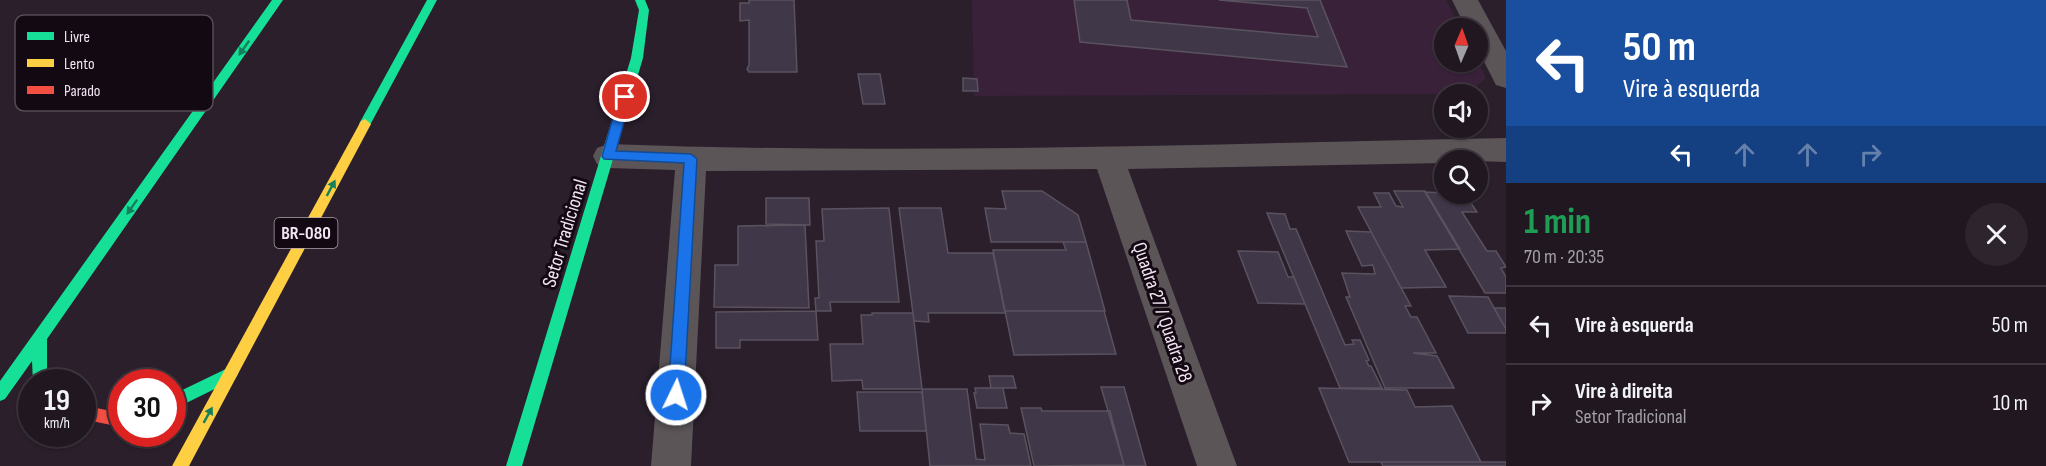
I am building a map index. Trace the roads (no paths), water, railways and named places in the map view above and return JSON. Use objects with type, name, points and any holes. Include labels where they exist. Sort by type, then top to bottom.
[{"type":"main road","points":[[213,92],[278,0]]},
{"type":"main road","points":[[428,6],[437,0]]},
{"type":"main road","name":"Setor Tradicional","points":[[513,466],[637,58],[643,3]]},
{"type":"main road","name":"BR-080","points":[[180,466],[428,6]]},
{"type":"main road","points":[[0,394],[200,111]]},
{"type":"main road","points":[[39,369],[40,338]]},
{"type":"main road","points":[[186,396],[230,374]]},
{"type":"street","points":[[1465,0],[1506,78]]},
{"type":"street","points":[[608,156],[691,159],[1109,159],[1506,150]]},
{"type":"street","points":[[671,466],[691,159]]},
{"type":"street","name":"Quadra 27 / Quadra 28","points":[[1109,159],[1217,466]]}]
